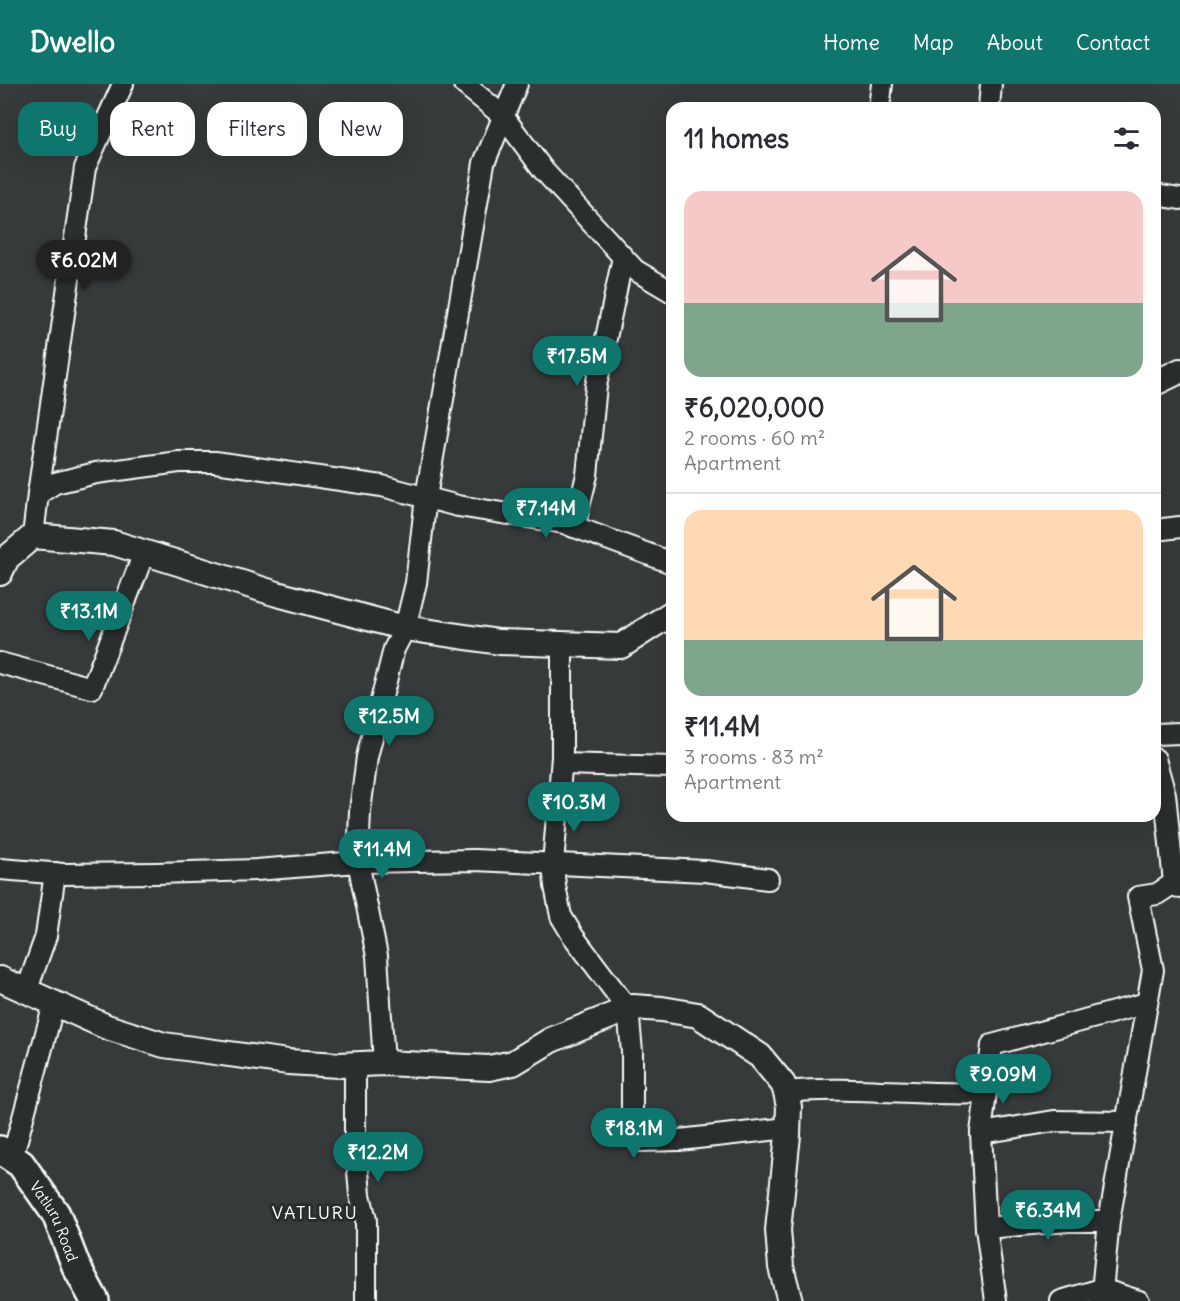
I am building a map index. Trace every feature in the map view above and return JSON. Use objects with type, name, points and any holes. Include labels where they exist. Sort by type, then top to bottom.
[{"type":"main road","name":"Vatluru Road","points":[[6,1154],[21,1164],[56,1214],[76,1266],[95,1301]]},
{"type":"street","points":[[0,573],[7,558],[33,536],[85,168],[123,84]]},
{"type":"street","points":[[464,84],[503,116],[544,171],[635,270],[666,288]]},
{"type":"street","points":[[384,1063],[377,956],[368,902],[358,862],[360,811],[367,757],[394,648],[405,628],[416,583],[426,497],[484,163],[517,84]]},
{"type":"street","points":[[880,102],[882,84]]},
{"type":"street","points":[[990,102],[991,84]]},
{"type":"street","points":[[1161,196],[1180,199]]},
{"type":"street","points":[[574,526],[587,475],[596,386],[623,257]]},
{"type":"street","points":[[1161,380],[1180,371]]},
{"type":"street","points":[[38,494],[55,483],[96,473],[179,462],[206,462],[382,486],[574,526],[666,562]]},
{"type":"street","points":[[1161,529],[1180,527]]},
{"type":"street","points":[[33,536],[114,543],[277,594],[405,628],[499,642],[562,646],[621,646],[666,617]]},
{"type":"street","points":[[0,663],[92,688],[144,553]]},
{"type":"street","points":[[562,646],[562,764],[553,864],[561,916],[573,936],[628,1009],[632,1052],[632,1117],[639,1141],[679,1140],[788,1128]]},
{"type":"street","points":[[1161,734],[1180,733]]},
{"type":"street","points":[[562,764],[666,767]]},
{"type":"street","points":[[1101,1295],[1109,1221],[1153,969],[1138,897],[1157,894],[1177,886],[1165,794],[1161,780]]},
{"type":"street","points":[[0,869],[55,873],[245,870],[358,862],[475,860],[705,871],[768,879]]},
{"type":"street","points":[[26,992],[46,936],[55,873]]},
{"type":"street","points":[[0,979],[107,1027],[164,1045],[288,1062],[384,1063],[489,1068],[513,1064],[551,1040],[628,1009],[662,1009],[698,1015],[760,1056],[783,1084],[786,1092],[789,1107],[788,1128],[778,1230],[781,1267],[790,1301]]},
{"type":"street","points":[[996,1301],[986,1228],[981,1133],[992,1045],[1147,1003]]},
{"type":"street","points":[[6,1154],[54,1004]]},
{"type":"street","points":[[355,1064],[360,1195],[366,1220],[366,1301]]},
{"type":"street","points":[[786,1092],[826,1088],[907,1093],[985,1093]]},
{"type":"street","points":[[981,1133],[1054,1121],[1127,1122]]},
{"type":"street","points":[[986,1228],[1068,1221],[1109,1221]]},
{"type":"street","points":[[1061,1301],[1101,1295],[1137,1300]]},
{"type":"district","name":"VATLURU","points":[[315,1212]]}]
